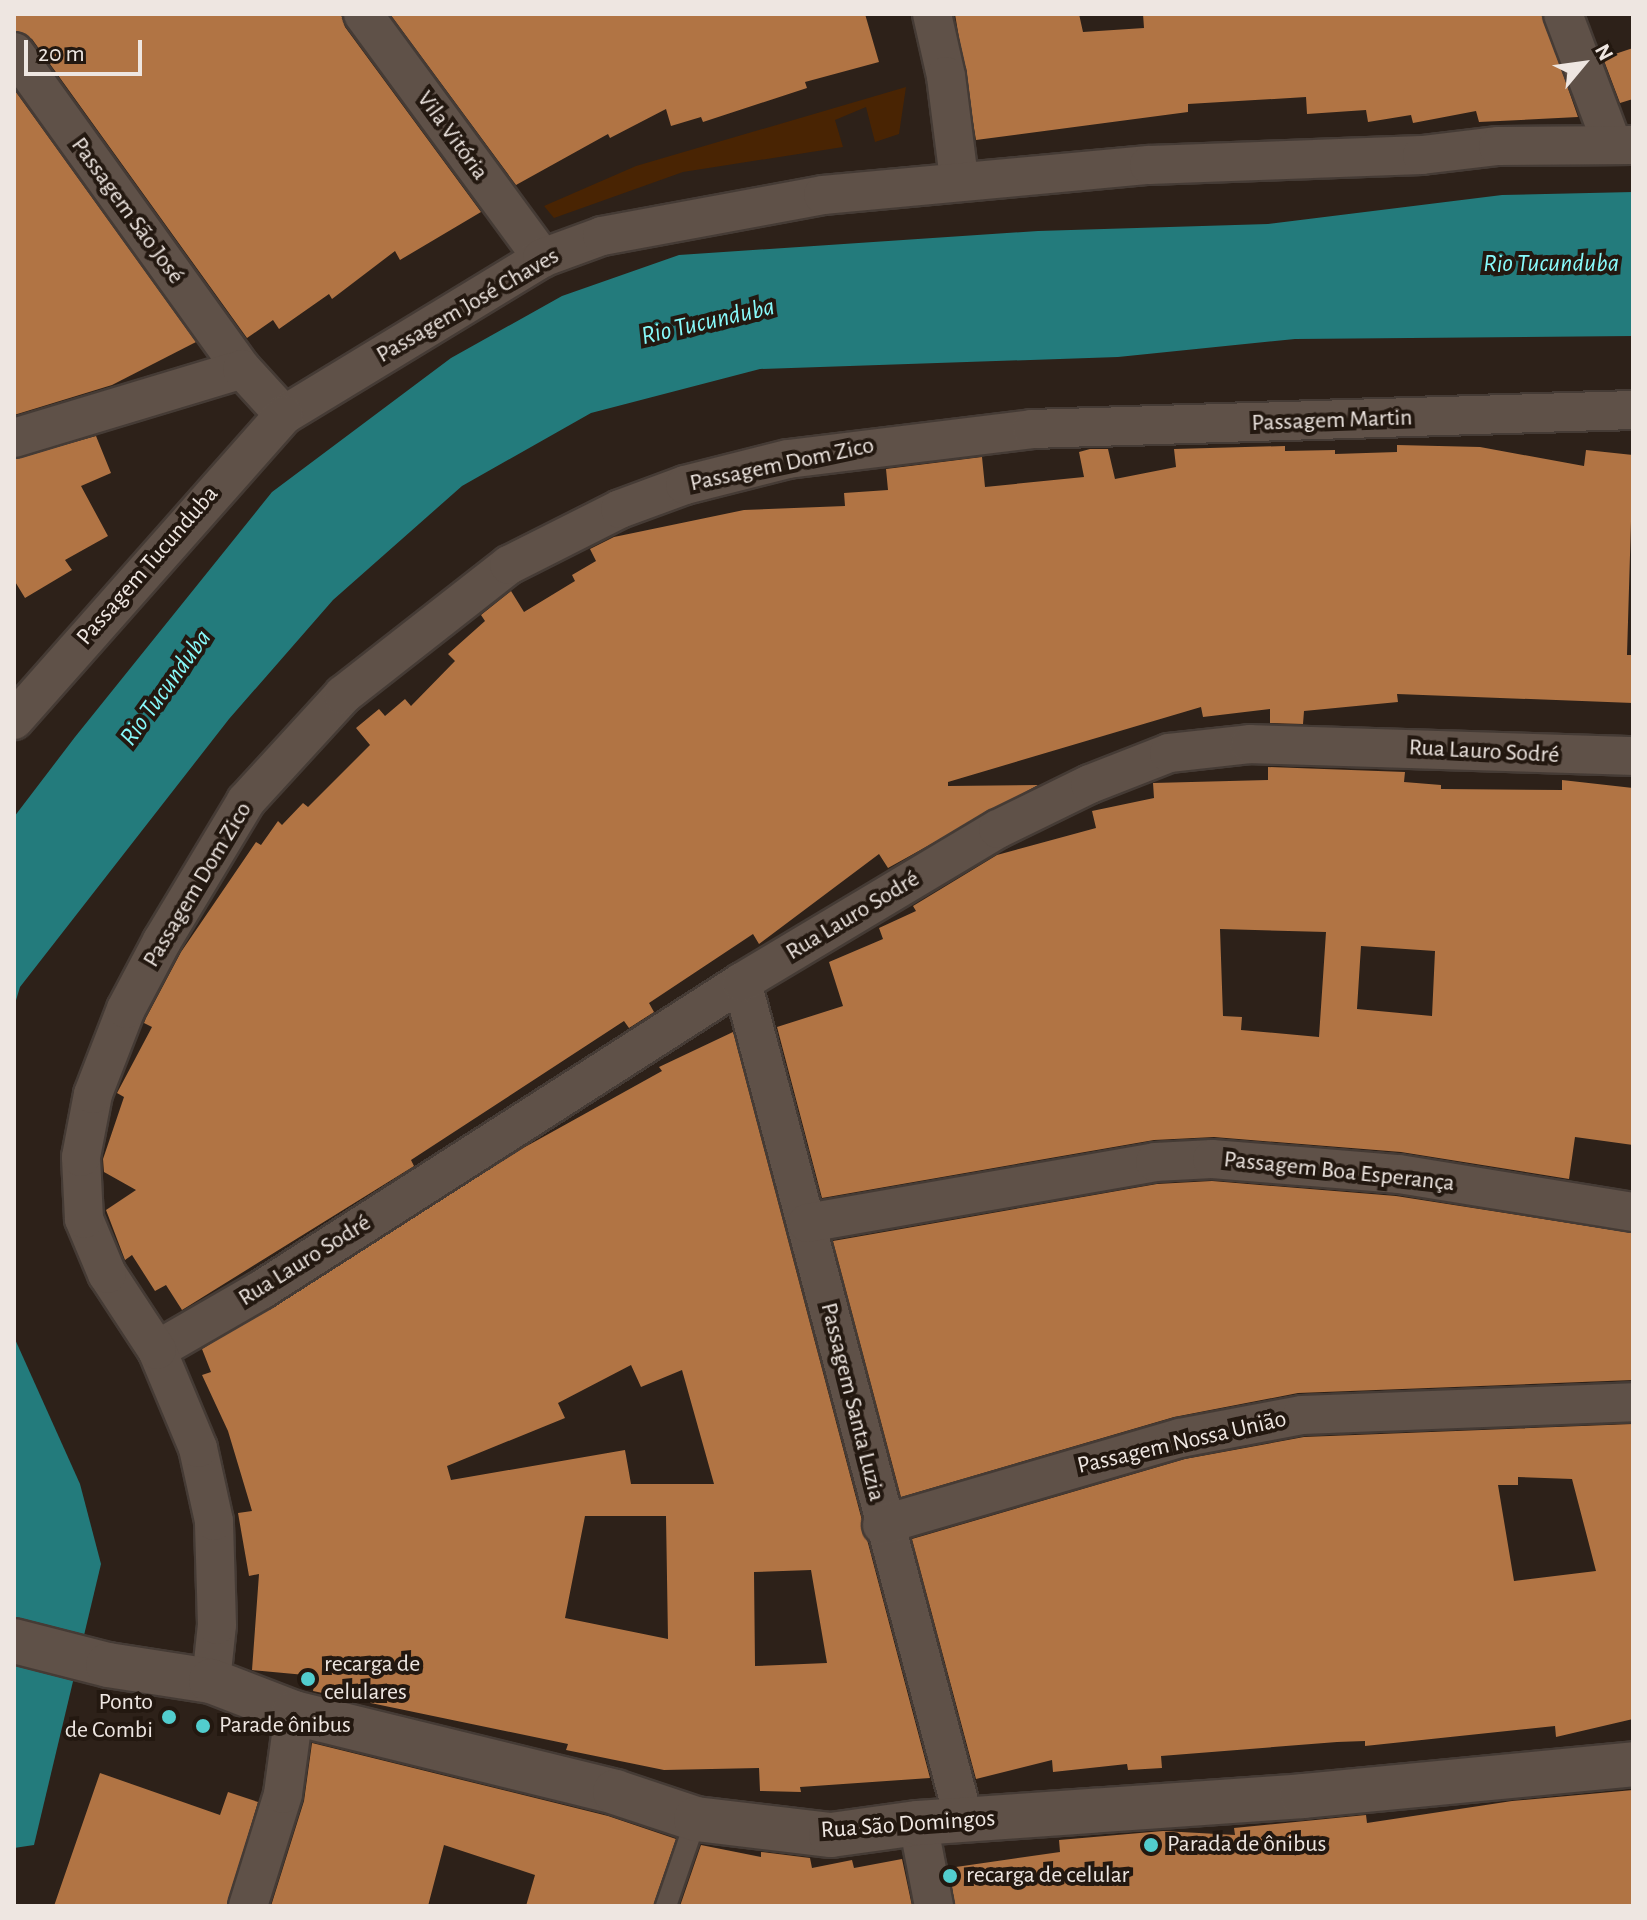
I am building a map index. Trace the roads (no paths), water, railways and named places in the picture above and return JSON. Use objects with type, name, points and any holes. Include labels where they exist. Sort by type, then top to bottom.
[{"type":"street","name":"Vila Vitória","points":[[363,14],[542,258]]},
{"type":"street","points":[[932,14],[946,76],[959,179]]},
{"type":"street","points":[[1563,14],[1622,144]]},
{"type":"street","name":"Passagem São José","points":[[14,52],[242,369]]},
{"type":"street","name":"Passagem José Chaves","points":[[284,415],[542,258],[617,233],[823,195],[959,179],[1422,155],[1498,146],[1622,144]]},
{"type":"street","points":[[14,438],[242,369],[284,415]]},
{"type":"street","name":"Passagem Martin","points":[[1032,429],[1633,410]]},
{"type":"street","name":"Passagem Tucunduba","points":[[14,720],[284,415]]},
{"type":"street","name":"Passagem Dom Zico","points":[[211,1681],[217,1625],[214,1521],[198,1448],[157,1350],[107,1274],[84,1219],[81,1157],[93,1094],[126,1009],[246,801],[343,695],[509,565],[620,509],[685,485],[788,459],[1032,429]]},
{"type":"street","name":"Rua Lauro Sodré","points":[[157,1350],[261,1290],[742,982],[998,829],[1169,753],[1250,744],[1633,756]]},
{"type":"street","name":"Passagem Santa Luzia","points":[[742,982],[807,1223],[882,1525],[964,1820]]},
{"type":"street","name":"Passagem Boa Esperança","points":[[807,1223],[1155,1162],[1212,1159],[1399,1174],[1633,1212]]},
{"type":"street","name":"Passagem Nossa União","points":[[882,1525],[1180,1438],[1302,1415],[1633,1402]]},
{"type":"street","name":"Rua São Domingos","points":[[14,1641],[108,1665],[211,1681],[294,1713],[615,1792],[696,1819],[831,1835],[918,1823],[1303,1796],[1633,1764]]},
{"type":"street","points":[[248,1906],[283,1794],[294,1713]]},
{"type":"street","points":[[918,1823],[934,1906]]},
{"type":"lane","points":[[666,1906],[696,1819]]},
{"type":"water","name":"Rio Tucunduba","points":[[1633,192],[1633,336],[1295,339],[1118,357],[760,369],[591,413],[462,486],[333,600],[229,719],[20,987],[14,1007],[14,817],[75,737],[272,492],[451,358],[562,296],[679,255],[1038,231],[1268,224],[1502,195]]},
{"type":"water","points":[[14,1337],[80,1484],[101,1564],[34,1845],[14,1848]]},
{"type":"place","name":"recarga de celulares","points":[[308,1679]]},
{"type":"place","name":"Ponto de Combi","points":[[169,1717]]},
{"type":"place","name":"Parade ônibus","points":[[203,1726]]},
{"type":"place","name":"Parada de ônibus","points":[[1151,1845]]},
{"type":"place","name":"recarga de celular","points":[[950,1876]]}]
